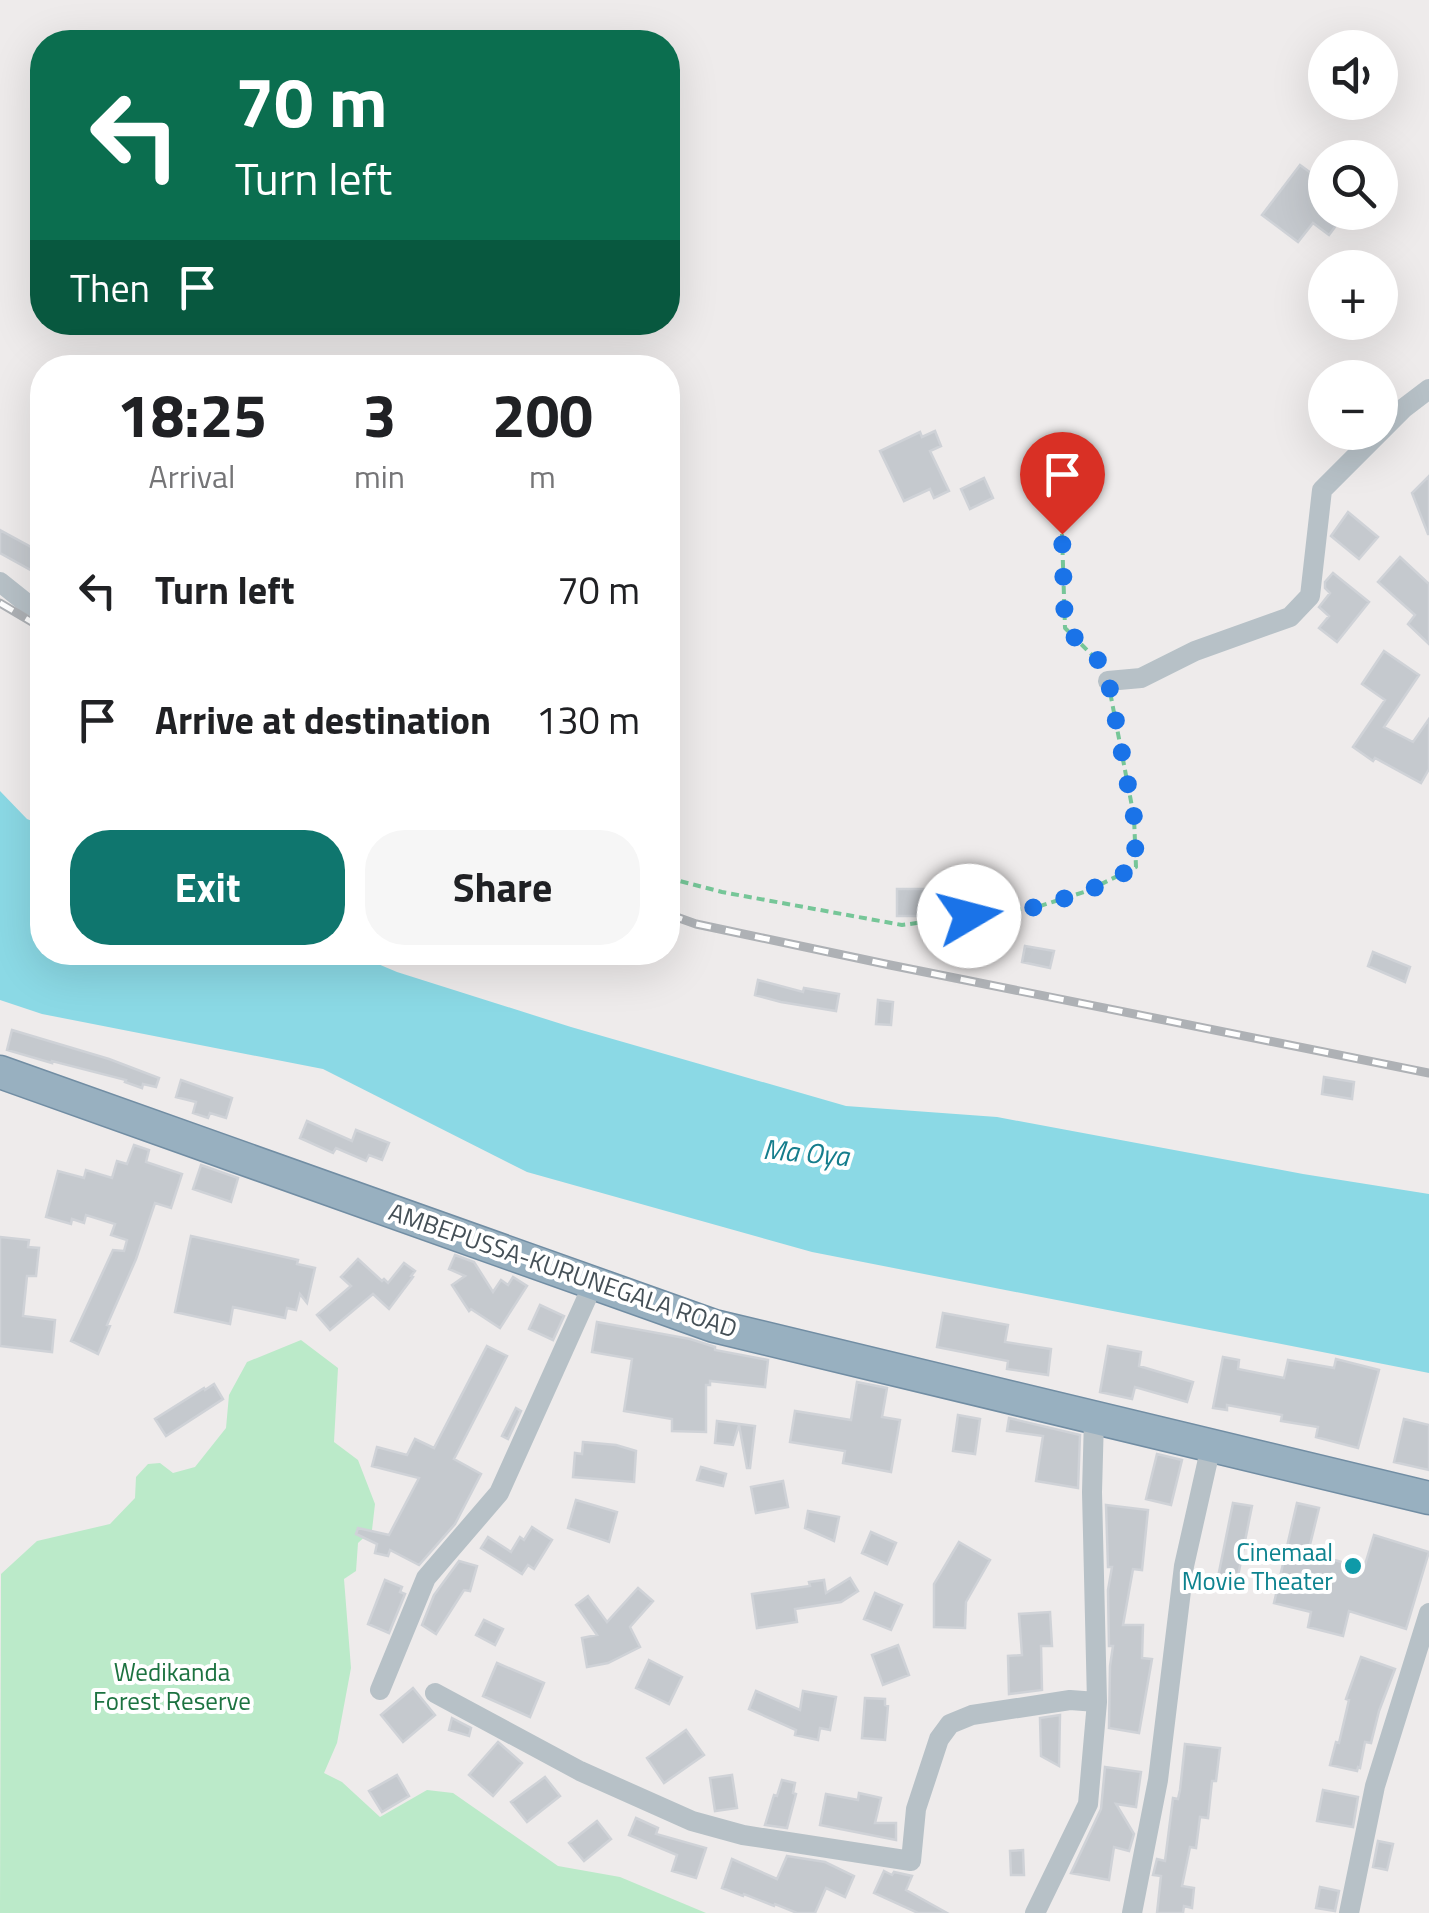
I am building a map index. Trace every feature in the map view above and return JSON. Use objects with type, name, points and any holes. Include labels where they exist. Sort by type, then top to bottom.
[{"type":"highway","name":"AMBEPUSSA-KURUNEGALA ROAD","points":[[0,1072],[714,1326],[1429,1498]]},
{"type":"street","points":[[1398,414],[1429,388]]},
{"type":"street","points":[[1108,681],[1141,678],[1195,651],[1290,618],[1310,596],[1322,490],[1362,450]]},
{"type":"street","points":[[0,582],[30,605]]},
{"type":"street","points":[[380,1690],[426,1578],[499,1492],[594,1282]]},
{"type":"street","points":[[1035,1913],[1088,1804],[1097,1702],[1094,1418]]},
{"type":"street","points":[[1132,1913],[1158,1780],[1184,1566],[1211,1446]]},
{"type":"street","points":[[1349,1913],[1376,1786],[1429,1614]]},
{"type":"street","points":[[435,1693],[580,1771],[692,1821],[743,1836],[911,1860],[916,1809],[939,1739],[950,1724],[972,1716],[1070,1700],[1097,1702]]},
{"type":"path","points":[[680,881],[902,925],[1037,907],[1088,891],[1136,867],[1134,817],[1106,668],[1065,628],[1062,534]]},
{"type":"green space","name":"Wedikanda Forest Reserve","points":[[301,1340],[338,1368],[334,1442],[358,1460],[375,1504],[372,1530],[358,1543],[356,1571],[344,1579],[351,1668],[337,1743],[324,1773],[342,1782],[380,1817],[427,1790],[453,1793],[558,1866],[620,1877],[706,1913],[0,1913],[1,1574],[37,1541],[110,1524],[135,1498],[136,1477],[148,1464],[160,1463],[173,1473],[195,1467],[226,1428],[229,1395],[247,1362]]},
{"type":"water","name":"Ma Oya","points":[[0,791],[30,820],[30,965],[380,965],[571,1027],[846,1106],[997,1117],[1429,1194],[1429,1373],[812,1252],[527,1172],[323,1069],[42,1014],[0,1000]]},
{"type":"building","points":[[1300,165],[1308,171],[1308,229],[1298,242],[1262,215]]},
{"type":"building","points":[[935,431],[941,446],[930,451],[949,491],[934,498],[930,489],[904,501],[880,451],[920,432],[922,437]]},
{"type":"building","points":[[1429,476],[1429,534],[1428,534],[1412,493]]},
{"type":"building","points":[[984,478],[993,498],[970,509],[961,489]]},
{"type":"building","points":[[1348,512],[1378,537],[1359,559],[1331,536]]},
{"type":"building","points":[[0,530],[30,546],[30,570],[0,553]]},
{"type":"building","points":[[1400,557],[1429,584],[1429,644],[1408,624],[1415,615],[1378,582]]},
{"type":"building","points":[[1333,573],[1369,602],[1337,642],[1319,628],[1329,616],[1319,607],[1330,593],[1325,582]]},
{"type":"building","points":[[1384,651],[1419,675],[1384,727],[1413,742],[1429,719],[1429,769],[1421,783],[1375,758],[1373,761],[1353,747],[1385,700],[1362,684]]},
{"type":"building","points":[[897,889],[935,889],[935,916],[897,916]]},
{"type":"building","points":[[1025,946],[1054,951],[1050,968],[1022,962]]},
{"type":"building","points":[[1373,952],[1410,967],[1405,982],[1368,966]]},
{"type":"building","points":[[758,980],[803,992],[804,988],[839,994],[836,1011],[755,995]]},
{"type":"building","points":[[878,1000],[893,1002],[891,1025],[876,1024]]},
{"type":"building","points":[[12,1030],[159,1078],[156,1087],[143,1084],[142,1088],[126,1080],[7,1050]]},
{"type":"building","points":[[1324,1077],[1354,1082],[1352,1099],[1322,1094]]},
{"type":"building","points":[[181,1080],[232,1098],[226,1118],[193,1113],[196,1102],[176,1097]]},
{"type":"building","points":[[307,1121],[352,1141],[356,1130],[389,1143],[382,1160],[369,1155],[366,1161],[336,1148],[333,1153],[300,1138]]},
{"type":"building","points":[[134,1145],[149,1150],[146,1162],[182,1174],[171,1208],[155,1203],[98,1354],[71,1341],[113,1250],[124,1251],[127,1240],[111,1235],[115,1224],[86,1215],[84,1223],[72,1219],[71,1224],[46,1217],[58,1171],[84,1178],[86,1170],[112,1178],[117,1161],[127,1164]]},
{"type":"building","points":[[201,1165],[238,1178],[231,1202],[193,1189]]},
{"type":"building","points":[[191,1236],[298,1260],[297,1264],[315,1268],[307,1303],[300,1294],[296,1310],[287,1308],[285,1318],[233,1307],[230,1324],[175,1312]]},
{"type":"building","points":[[0,1237],[29,1240],[28,1247],[39,1248],[36,1276],[27,1276],[23,1316],[55,1320],[52,1352],[0,1346]]},
{"type":"building","points":[[455,1255],[474,1262],[493,1292],[501,1280],[508,1285],[513,1277],[527,1286],[500,1328],[469,1311],[452,1285],[465,1276],[449,1269]]},
{"type":"building","points":[[358,1259],[388,1283],[404,1263],[415,1271],[389,1309],[373,1294],[330,1330],[317,1315],[351,1286],[341,1277]]},
{"type":"building","points":[[540,1305],[564,1316],[553,1340],[529,1329]]},
{"type":"building","points":[[943,1313],[1008,1325],[1005,1342],[1051,1349],[1048,1375],[1007,1369],[1008,1361],[937,1347]]},
{"type":"building","points":[[597,1322],[690,1339],[715,1350],[768,1360],[765,1387],[710,1381],[706,1385],[706,1432],[672,1431],[672,1419],[624,1411],[632,1359],[592,1352]]},
{"type":"building","points":[[487,1346],[507,1356],[454,1459],[481,1474],[455,1524],[419,1565],[390,1550],[388,1556],[375,1553],[377,1544],[356,1534],[358,1528],[389,1535],[419,1478],[372,1466],[377,1447],[407,1455],[415,1439],[434,1448]]},
{"type":"building","points":[[1108,1346],[1141,1352],[1139,1366],[1193,1382],[1187,1402],[1135,1387],[1132,1399],[1100,1392]]},
{"type":"building","points":[[1223,1357],[1239,1360],[1238,1369],[1284,1378],[1288,1360],[1334,1368],[1336,1359],[1379,1370],[1358,1448],[1316,1437],[1318,1427],[1281,1421],[1282,1415],[1227,1405],[1227,1410],[1213,1408]]},
{"type":"building","points":[[857,1382],[887,1388],[882,1417],[900,1420],[891,1472],[843,1463],[845,1451],[790,1442],[795,1411],[851,1420]]},
{"type":"building","points":[[214,1384],[223,1399],[166,1436],[155,1419]]},
{"type":"building","points":[[516,1408],[521,1411],[508,1439],[502,1436]]},
{"type":"building","points":[[958,1415],[980,1419],[975,1454],[953,1451]]},
{"type":"building","points":[[1009,1418],[1080,1435],[1078,1488],[1036,1481],[1043,1436],[1007,1431]]},
{"type":"building","points":[[1404,1419],[1429,1425],[1429,1470],[1394,1462]]},
{"type":"building","points":[[717,1421],[755,1426],[750,1468],[739,1425],[733,1445],[715,1443]]},
{"type":"building","points":[[583,1442],[636,1451],[634,1482],[573,1477],[575,1453],[582,1454]]},
{"type":"building","points":[[1157,1454],[1182,1460],[1171,1505],[1146,1499]]},
{"type":"building","points":[[701,1467],[726,1474],[723,1486],[697,1480]]},
{"type":"building","points":[[783,1481],[788,1507],[756,1513],[751,1487]]},
{"type":"building","points":[[576,1500],[617,1512],[609,1542],[568,1528]]},
{"type":"building","points":[[1233,1503],[1252,1506],[1236,1586],[1217,1582]]},
{"type":"building","points":[[1297,1503],[1319,1508],[1308,1553],[1364,1568],[1374,1535],[1429,1552],[1406,1629],[1349,1611],[1343,1636],[1308,1627],[1311,1612],[1274,1603]]},
{"type":"building","points":[[1106,1505],[1148,1510],[1142,1570],[1133,1569],[1123,1625],[1143,1625],[1142,1658],[1152,1659],[1139,1733],[1109,1728],[1113,1646],[1109,1646],[1108,1590],[1112,1567],[1108,1567]]},
{"type":"building","points":[[808,1511],[839,1517],[834,1541],[805,1528]]},
{"type":"building","points":[[532,1527],[552,1540],[534,1569],[528,1565],[522,1574],[481,1548],[488,1537],[511,1552]]},
{"type":"building","points":[[871,1532],[896,1543],[887,1564],[862,1553]]},
{"type":"building","points":[[959,1542],[990,1560],[966,1602],[965,1628],[934,1627],[934,1584]]},
{"type":"building","points":[[459,1561],[477,1566],[470,1591],[464,1590],[436,1634],[422,1625],[434,1595]]},
{"type":"building","points":[[850,1578],[858,1591],[841,1602],[795,1609],[797,1622],[757,1628],[752,1594],[810,1586],[809,1582],[824,1580],[826,1593]]},
{"type":"building","points":[[385,1580],[402,1587],[400,1592],[405,1594],[389,1633],[368,1624]]},
{"type":"building","points":[[638,1588],[653,1601],[630,1627],[640,1647],[608,1663],[587,1667],[582,1638],[597,1635],[576,1605],[588,1596],[607,1622]]},
{"type":"building","points":[[875,1593],[902,1605],[891,1630],[864,1619]]},
{"type":"building","points":[[1050,1612],[1052,1646],[1041,1646],[1042,1690],[1009,1694],[1008,1656],[1022,1655],[1019,1614]]},
{"type":"building","points":[[484,1620],[503,1629],[495,1645],[476,1635]]},
{"type":"building","points":[[898,1645],[909,1675],[883,1685],[872,1655]]},
{"type":"building","points":[[1361,1657],[1395,1669],[1371,1743],[1365,1742],[1357,1771],[1330,1765]]},
{"type":"building","points":[[649,1660],[682,1677],[669,1704],[636,1688]]},
{"type":"building","points":[[497,1663],[544,1683],[530,1717],[483,1696]]},
{"type":"building","points":[[413,1688],[435,1715],[403,1742],[381,1715]]},
{"type":"building","points":[[756,1691],[800,1710],[803,1691],[836,1697],[830,1730],[820,1728],[818,1740],[795,1735],[796,1730],[749,1709]]},
{"type":"building","points":[[865,1698],[885,1699],[885,1740],[862,1738]]},
{"type":"building","points":[[1060,1715],[1059,1766],[1041,1756],[1040,1718]]},
{"type":"building","points":[[452,1718],[471,1728],[469,1736],[449,1730]]},
{"type":"building","points":[[686,1730],[704,1755],[664,1783],[647,1758]]},
{"type":"building","points":[[498,1742],[522,1763],[493,1796],[469,1775]]},
{"type":"building","points":[[1185,1744],[1220,1748],[1216,1781],[1212,1781],[1208,1818],[1200,1817],[1196,1848],[1190,1847],[1182,1886],[1194,1888],[1192,1908],[1184,1906],[1183,1913],[1157,1913],[1161,1876],[1153,1875],[1157,1859],[1165,1861]]},
{"type":"building","points":[[1105,1767],[1141,1772],[1136,1807],[1116,1804],[1134,1834],[1129,1851],[1114,1847],[1109,1880],[1071,1873],[1101,1809]]},
{"type":"building","points":[[397,1775],[409,1796],[382,1812],[369,1791]]},
{"type":"building","points":[[732,1775],[737,1808],[715,1811],[710,1778]]},
{"type":"building","points":[[545,1777],[560,1796],[527,1822],[511,1802]]},
{"type":"building","points":[[782,1780],[795,1783],[787,1828],[765,1825]]},
{"type":"building","points":[[1323,1790],[1358,1797],[1353,1827],[1317,1821]]},
{"type":"building","points":[[859,1793],[881,1798],[875,1823],[896,1823],[896,1840],[820,1825],[826,1794],[858,1800]]},
{"type":"building","points":[[636,1818],[658,1828],[656,1834],[706,1848],[696,1878],[672,1871],[677,1855],[629,1835]]},
{"type":"building","points":[[597,1821],[611,1839],[584,1861],[569,1843]]},
{"type":"building","points":[[1378,1841],[1393,1844],[1387,1870],[1373,1867]]},
{"type":"building","points":[[1023,1850],[1024,1875],[1011,1875],[1010,1851]]},
{"type":"building","points":[[787,1856],[825,1862],[854,1876],[845,1897],[826,1888],[815,1913],[797,1913],[722,1888],[732,1859],[777,1879]]},
{"type":"building","points":[[884,1871],[912,1876],[906,1890],[947,1913],[918,1913],[874,1893]]},
{"type":"building","points":[[1320,1887],[1339,1891],[1335,1911],[1316,1908]]},
{"type":"railway","points":[[0,603],[30,621]]},
{"type":"railway","points":[[680,918],[890,965],[1429,1073]]},
{"type":"place","name":"Cinemaal Movie Theater","points":[[1353,1566]]},
{"type":"route","points":[[969,916],[1037,907],[1088,891],[1136,867],[1134,817],[1106,668],[1065,628],[1062,534]]}]
